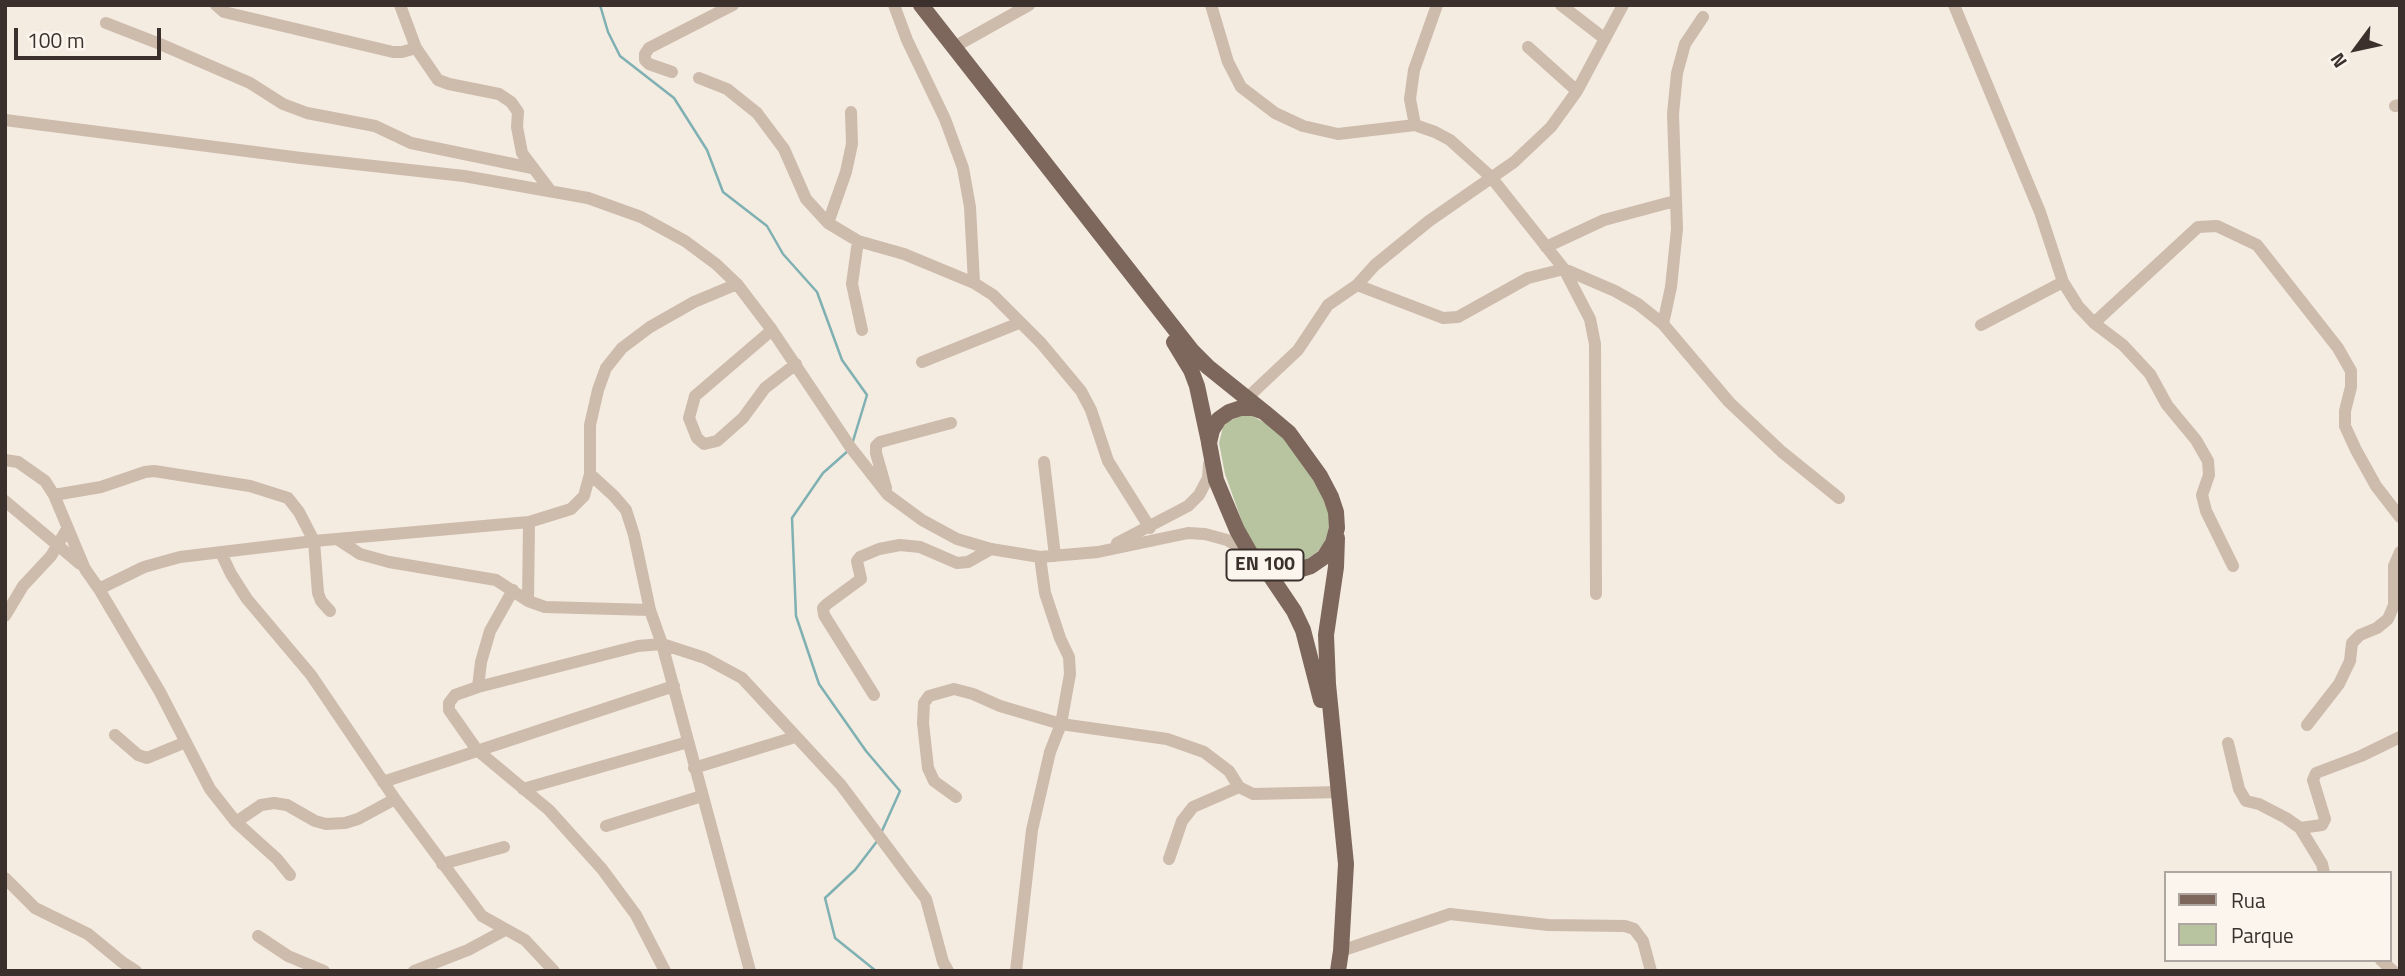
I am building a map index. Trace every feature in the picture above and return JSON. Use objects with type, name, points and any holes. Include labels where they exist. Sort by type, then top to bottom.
[{"type":"main road","name":"EN 100","points":[[921,5],[1192,351],[1289,433],[1320,476],[1336,512],[1336,567],[1326,635],[1326,658],[1346,864],[1342,951],[1338,971]]},
{"type":"main road","name":"EN 100","points":[[1121,261],[1191,370],[1204,413],[1216,480],[1237,530],[1294,611],[1303,630],[1335,750]]},
{"type":"main road","points":[[1210,449],[1212,430],[1219,419],[1229,412],[1253,408],[1264,412]]},
{"type":"main road","name":"EN 100","points":[[1256,559],[1278,570],[1295,571],[1311,566],[1328,550],[1337,528]]},
{"type":"street","points":[[216,5],[224,12],[393,52],[416,48]]},
{"type":"street","points":[[400,5],[416,48],[438,80],[499,94],[511,102],[517,112],[522,153],[551,190]]},
{"type":"street","points":[[672,72],[645,60],[649,48],[733,5]]},
{"type":"street","points":[[894,5],[907,40],[945,119],[963,168],[970,207],[974,283]]},
{"type":"street","points":[[954,47],[1029,5]]},
{"type":"street","points":[[1211,5],[1228,62],[1241,87],[1275,113],[1303,126],[1338,134],[1415,125],[1450,140],[1491,177],[1564,269],[1590,319],[1595,344],[1596,594]]},
{"type":"street","points":[[1415,125],[1410,99],[1414,70],[1437,5]]},
{"type":"street","points":[[1561,5],[1605,39]]},
{"type":"street","points":[[1246,399],[1298,350],[1328,305],[1357,285],[1375,265],[1429,221],[1514,162],[1551,127],[1577,92],[1623,5]]},
{"type":"street","points":[[1954,5],[2039,212],[2063,282],[2078,306],[2094,323],[2123,345],[2150,374],[2167,405],[2196,440],[2208,461],[2209,475],[2202,495],[2206,511],[2233,566]]},
{"type":"street","points":[[1663,324],[1677,229],[1673,114],[1677,73],[1685,44],[1703,17]]},
{"type":"street","points":[[106,23],[250,83],[283,104],[307,113],[374,126],[411,143],[532,168]]},
{"type":"street","points":[[1528,47],[1577,92]]},
{"type":"street","points":[[699,78],[727,89],[757,113],[784,149],[806,199],[828,223],[858,241],[904,254],[974,283],[993,295],[1041,343],[1081,391],[1091,410],[1108,461],[1150,528]]},
{"type":"street","points":[[828,223],[846,172],[852,144],[851,112]]},
{"type":"street","points":[[5,120],[300,159],[464,176],[589,198],[641,217],[685,242],[716,264],[737,284],[796,364],[851,449],[888,495],[933,526],[991,550],[1040,557],[1098,552],[1188,533],[1227,540],[1256,559]]},
{"type":"street","points":[[1546,247],[1604,220],[1675,201]]},
{"type":"street","points":[[2094,323],[2197,227],[2217,226],[2257,246],[2339,348],[2351,370],[2345,425],[2376,486],[2400,517]]},
{"type":"street","points":[[858,241],[852,284],[862,330]]},
{"type":"street","points":[[1357,285],[1443,318],[1458,317],[1528,278],[1564,269],[1615,290],[1639,304],[1663,324],[1729,402],[1782,452],[1839,498]]},
{"type":"street","points":[[1981,325],[2063,282]]},
{"type":"street","points":[[99,589],[144,567],[180,557],[314,541],[528,522],[572,509],[584,496],[590,474],[590,425],[606,368],[622,348],[650,327],[694,302],[737,284]]},
{"type":"street","points":[[922,362],[1019,323]]},
{"type":"street","points":[[772,330],[695,396],[689,418],[697,438],[704,444],[717,441],[743,418],[765,388],[796,364]]},
{"type":"street","points":[[888,495],[876,446],[880,442],[951,423]]},
{"type":"street","points":[[1098,552],[1150,528],[1188,506],[1199,495],[1208,478],[1210,449]]},
{"type":"street","points":[[5,460],[18,462],[45,481],[54,495],[85,569],[160,692],[210,789],[236,822],[277,859],[290,875]]},
{"type":"street","points":[[1044,462],[1055,556]]},
{"type":"street","points":[[54,495],[101,487],[154,471],[250,486],[288,498],[299,512],[314,541],[318,593],[330,611]]},
{"type":"street","points":[[590,474],[626,510],[650,610],[674,687],[750,971]]},
{"type":"street","points":[[5,501],[85,569]]},
{"type":"street","points":[[528,522],[528,601]]},
{"type":"street","points":[[5,616],[23,586],[42,567],[67,529]]},
{"type":"street","points":[[337,539],[360,554],[426,569],[496,580],[528,601],[545,607],[650,610]]},
{"type":"street","points":[[874,695],[824,615],[823,608],[861,579],[857,561],[860,557],[900,545],[920,547],[957,563],[968,562],[991,550]]},
{"type":"street","points":[[2307,725],[2339,684],[2350,660],[2352,643],[2360,635],[2377,628],[2388,619],[2394,605],[2394,566],[2400,552]]},
{"type":"street","points":[[221,553],[230,574],[247,598],[311,674],[395,799],[482,916],[525,940],[554,971]]},
{"type":"street","points":[[1016,971],[1032,830],[1050,752],[1061,724],[1070,674],[1069,657],[1045,593],[1040,557]]},
{"type":"street","points":[[478,687],[481,662],[490,631],[513,590]]},
{"type":"street","points":[[665,971],[636,915],[602,869],[549,810],[477,750],[449,710],[449,703],[455,695],[638,646],[662,644],[705,657],[742,678],[841,785],[926,900],[943,962],[948,971]]},
{"type":"street","points":[[383,782],[674,687]]},
{"type":"street","points":[[956,797],[934,781],[928,768],[923,723],[924,703],[929,696],[954,689],[1061,724],[1167,740],[1204,752],[1229,771],[1240,787],[1253,794],[1340,792]]},
{"type":"street","points":[[115,735],[138,755],[147,758],[186,742]]},
{"type":"street","points":[[694,768],[795,737]]},
{"type":"street","points":[[2300,828],[2322,825],[2325,819],[2313,780],[2316,773],[2361,756],[2400,737]]},
{"type":"street","points":[[523,789],[688,742]]},
{"type":"street","points":[[2228,743],[2239,789],[2246,800],[2277,813],[2300,828],[2324,871]]},
{"type":"street","points":[[1169,859],[1182,821],[1194,807],[1240,787]]},
{"type":"street","points":[[606,826],[702,796]]},
{"type":"street","points":[[236,822],[261,805],[274,803],[287,805],[315,821],[326,824],[345,823],[395,799]]},
{"type":"street","points":[[442,864],[504,847]]},
{"type":"street","points":[[5,878],[35,908],[88,934],[136,971]]},
{"type":"street","points":[[1342,951],[1450,914],[1548,925],[1625,926],[1634,929],[1643,941],[1651,971]]},
{"type":"street","points":[[414,971],[468,950],[505,930]]},
{"type":"street","points":[[258,936],[288,956],[324,971]]},
{"type":"green space","points":[[1244,415],[1271,426],[1284,437],[1306,467],[1326,503],[1330,529],[1317,552],[1305,560],[1279,563],[1266,558],[1256,549],[1245,530],[1225,474],[1219,443],[1223,427],[1229,421]]},
{"type":"waterway","points":[[600,5],[608,32],[620,56],[674,98],[707,150],[723,192],[767,226],[783,254],[817,292],[842,360],[867,395],[853,441]]},
{"type":"waterway","points":[[849,450],[823,473],[792,518],[796,616],[819,684],[866,751],[900,791],[882,831]]},
{"type":"waterway","points":[[876,971],[835,938],[825,898],[855,870],[878,840]]}]
